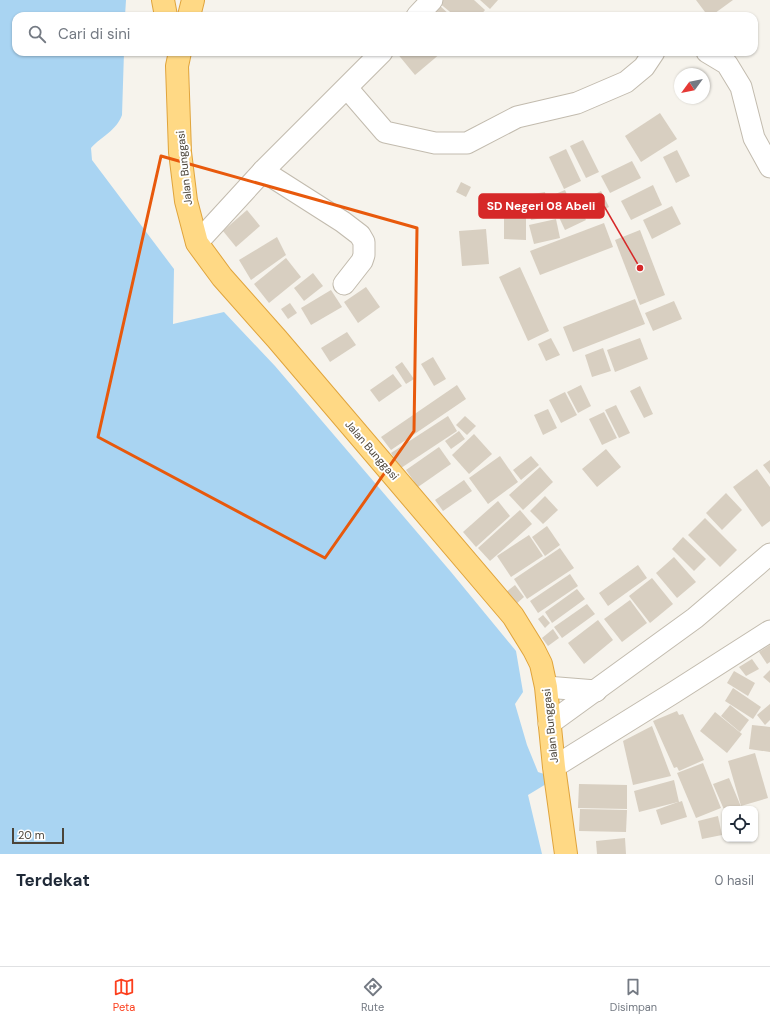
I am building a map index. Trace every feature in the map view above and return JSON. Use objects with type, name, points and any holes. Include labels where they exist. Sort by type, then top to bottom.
[{"type":"highway","points":[[163,0],[165,12]]},
{"type":"highway","points":[[190,12],[193,0]]},
{"type":"highway","name":"Jalan Bunggasi","points":[[177,57],[180,152],[186,201],[197,243],[222,277],[277,339],[513,616],[534,650],[541,664],[546,688],[554,767],[566,854]]},
{"type":"street","points":[[421,12],[432,0]]},
{"type":"street","points":[[197,243],[263,171],[378,56]]},
{"type":"street","points":[[347,88],[384,132],[435,143],[467,143],[517,117],[577,103],[626,82],[644,67],[651,56]]},
{"type":"street","points":[[714,56],[727,64],[741,87],[754,138],[770,167]]},
{"type":"street","points":[[263,171],[337,218],[360,235],[364,242],[364,255],[362,261],[344,284]]},
{"type":"street","points":[[549,724],[695,618],[770,554]]},
{"type":"street","points":[[554,767],[770,631]]},
{"type":"street","points":[[546,688],[596,691]]},
{"type":"highlighted area","points":[[161,156],[417,228],[414,431],[325,558],[98,437]]},
{"type":"water","points":[[0,0],[126,0],[125,12],[12,12],[12,56],[124,56],[122,115],[116,125],[91,148],[92,160],[174,269],[173,324],[224,312],[275,366],[451,572],[516,651],[523,692],[515,704],[527,745],[538,772],[556,778],[528,795],[542,854],[0,854]]},
{"type":"building","points":[[439,0],[474,0],[485,10],[483,12],[450,12],[438,2]]},
{"type":"building","points":[[480,0],[498,0],[490,9]]},
{"type":"building","points":[[696,0],[733,0],[716,12],[705,12]]},
{"type":"building","points":[[438,4],[447,12],[431,12]]},
{"type":"building","points":[[399,56],[437,56],[415,75]]},
{"type":"building","points":[[660,113],[677,139],[641,162],[625,136]]},
{"type":"building","points":[[583,140],[599,172],[586,178],[570,146]]},
{"type":"building","points":[[566,149],[581,181],[564,189],[549,157]]},
{"type":"building","points":[[677,150],[690,176],[676,183],[663,157]]},
{"type":"building","points":[[632,161],[641,178],[610,193],[601,176]]},
{"type":"building","points":[[461,182],[471,187],[466,197],[456,192]]},
{"type":"building","points":[[653,185],[662,205],[631,220],[621,201]]},
{"type":"building","points":[[565,190],[570,201],[559,206],[553,195]]},
{"type":"building","points":[[601,191],[609,207],[587,218],[579,202]]},
{"type":"building","points":[[545,192],[549,217],[531,220],[527,195]]},
{"type":"building","points":[[577,203],[586,220],[565,230],[557,213]]},
{"type":"building","points":[[672,206],[681,224],[652,239],[643,220]]},
{"type":"building","points":[[247,210],[260,226],[236,247],[223,231]]},
{"type":"building","points":[[504,211],[526,211],[526,240],[504,239]]},
{"type":"building","points":[[556,219],[560,238],[534,244],[529,225]]},
{"type":"building","points":[[604,223],[613,247],[540,275],[530,251]]},
{"type":"building","points":[[486,229],[489,264],[462,266],[459,231]]},
{"type":"building","points":[[640,230],[665,295],[640,305],[615,240]]},
{"type":"building","points":[[277,237],[286,255],[251,280],[239,260]]},
{"type":"building","points":[[286,258],[301,277],[269,303],[254,284]]},
{"type":"building","points":[[520,267],[549,331],[528,341],[499,277]]},
{"type":"building","points":[[313,273],[323,286],[304,301],[294,288]]},
{"type":"building","points":[[366,287],[380,307],[358,323],[344,302]]},
{"type":"building","points":[[331,290],[342,307],[311,325],[301,308]]},
{"type":"building","points":[[635,299],[645,324],[573,352],[563,327]]},
{"type":"building","points":[[674,301],[682,319],[653,331],[645,313]]},
{"type":"building","points":[[290,303],[297,313],[288,319],[281,309]]},
{"type":"building","points":[[347,332],[356,345],[330,362],[321,348]]},
{"type":"building","points":[[551,338],[560,355],[546,361],[538,344]]},
{"type":"building","points":[[640,338],[648,359],[615,372],[607,350]]},
{"type":"building","points":[[603,348],[611,371],[592,377],[585,355]]},
{"type":"building","points":[[433,357],[446,379],[434,386],[421,364]]},
{"type":"building","points":[[402,362],[414,379],[406,384],[395,367]]},
{"type":"building","points":[[393,374],[402,386],[379,402],[370,390]]},
{"type":"building","points":[[457,385],[466,399],[391,450],[381,437]]},
{"type":"building","points":[[581,385],[591,406],[578,413],[567,392]]},
{"type":"building","points":[[640,386],[653,414],[644,418],[630,391]]},
{"type":"building","points":[[565,392],[577,415],[561,423],[549,400]]},
{"type":"building","points":[[616,405],[630,433],[619,438],[605,410]]},
{"type":"building","points":[[548,409],[557,428],[543,435],[534,415]]},
{"type":"building","points":[[604,412],[617,438],[602,445],[589,419]]},
{"type":"building","points":[[448,416],[457,431],[401,468],[391,453]]},
{"type":"building","points":[[465,416],[476,426],[467,435],[456,425]]},
{"type":"building","points":[[459,431],[465,439],[451,449],[445,441]]},
{"type":"building","points":[[474,434],[492,454],[469,474],[452,455]]},
{"type":"building","points":[[439,447],[451,464],[418,487],[406,470]]},
{"type":"building","points":[[606,449],[621,467],[597,487],[582,469]]},
{"type":"building","points":[[500,456],[518,482],[488,504],[469,478]]},
{"type":"building","points":[[531,456],[539,465],[521,480],[513,470]]},
{"type":"building","points":[[770,460],[770,474],[763,465]]},
{"type":"building","points":[[540,467],[553,482],[523,510],[509,495]]},
{"type":"building","points":[[757,469],[770,487],[770,521],[762,527],[733,487]]},
{"type":"building","points":[[464,480],[472,491],[443,511],[435,500]]},
{"type":"building","points":[[726,493],[742,510],[722,530],[706,513]]},
{"type":"building","points":[[545,496],[558,510],[543,524],[530,511]]},
{"type":"building","points":[[498,501],[510,516],[476,547],[463,532]]},
{"type":"building","points":[[520,510],[532,524],[490,561],[478,548]]},
{"type":"building","points":[[705,518],[737,550],[720,567],[688,535]]},
{"type":"building","points":[[547,526],[560,545],[545,556],[532,537]]},
{"type":"building","points":[[529,535],[543,556],[511,577],[497,556]]},
{"type":"building","points":[[683,537],[706,559],[694,571],[672,549]]},
{"type":"building","points":[[560,548],[574,568],[527,599],[514,579]]},
{"type":"building","points":[[674,557],[696,582],[677,598],[656,573]]},
{"type":"building","points":[[638,565],[647,578],[608,606],[599,593]]},
{"type":"building","points":[[570,574],[578,586],[538,613],[530,601]]},
{"type":"building","points":[[652,578],[673,604],[650,623],[629,596]]},
{"type":"building","points":[[515,585],[524,597],[515,605],[505,593]]},
{"type":"building","points":[[577,589],[585,599],[552,623],[545,612]]},
{"type":"building","points":[[630,600],[647,623],[622,642],[604,619]]},
{"type":"building","points":[[587,604],[595,614],[562,638],[554,627]]},
{"type":"building","points":[[543,615],[550,623],[545,628],[538,619]]},
{"type":"building","points":[[598,620],[613,640],[584,664],[568,643]]},
{"type":"building","points":[[553,629],[559,638],[548,646],[542,638]]},
{"type":"building","points":[[770,645],[770,662],[767,664],[759,652]]},
{"type":"building","points":[[752,659],[759,669],[746,676],[739,667]]},
{"type":"building","points":[[770,670],[770,683],[763,677]]},
{"type":"building","points":[[734,671],[755,683],[748,696],[727,683]]},
{"type":"building","points":[[733,688],[761,707],[753,719],[725,701]]},
{"type":"building","points":[[770,704],[770,720],[765,725],[757,715]]},
{"type":"building","points":[[730,705],[749,720],[740,732],[721,716]]},
{"type":"building","points":[[677,711],[679,715],[683,714],[704,760],[679,771],[677,767],[674,768],[653,721]]},
{"type":"building","points":[[715,712],[742,734],[727,753],[700,731]]},
{"type":"building","points":[[752,725],[770,727],[770,752],[749,749]]},
{"type":"building","points":[[652,726],[671,776],[633,785],[623,741]]},
{"type":"building","points":[[755,753],[768,798],[741,806],[728,761]]},
{"type":"building","points":[[703,763],[721,808],[696,818],[677,773]]},
{"type":"building","points":[[729,778],[741,806],[722,806],[713,784]]},
{"type":"building","points":[[674,780],[679,802],[682,801],[687,817],[661,825],[656,810],[678,802],[639,812],[634,791]]},
{"type":"building","points":[[579,784],[627,785],[627,809],[578,808]]},
{"type":"building","points":[[580,809],[627,810],[626,832],[579,831]]},
{"type":"building","points":[[718,816],[722,835],[702,839],[698,821]]},
{"type":"building","points":[[625,838],[626,854],[597,854],[596,841]]},
{"type":"place","name":"SD Negeri 08 Abeli","points":[[640,268]]}]
